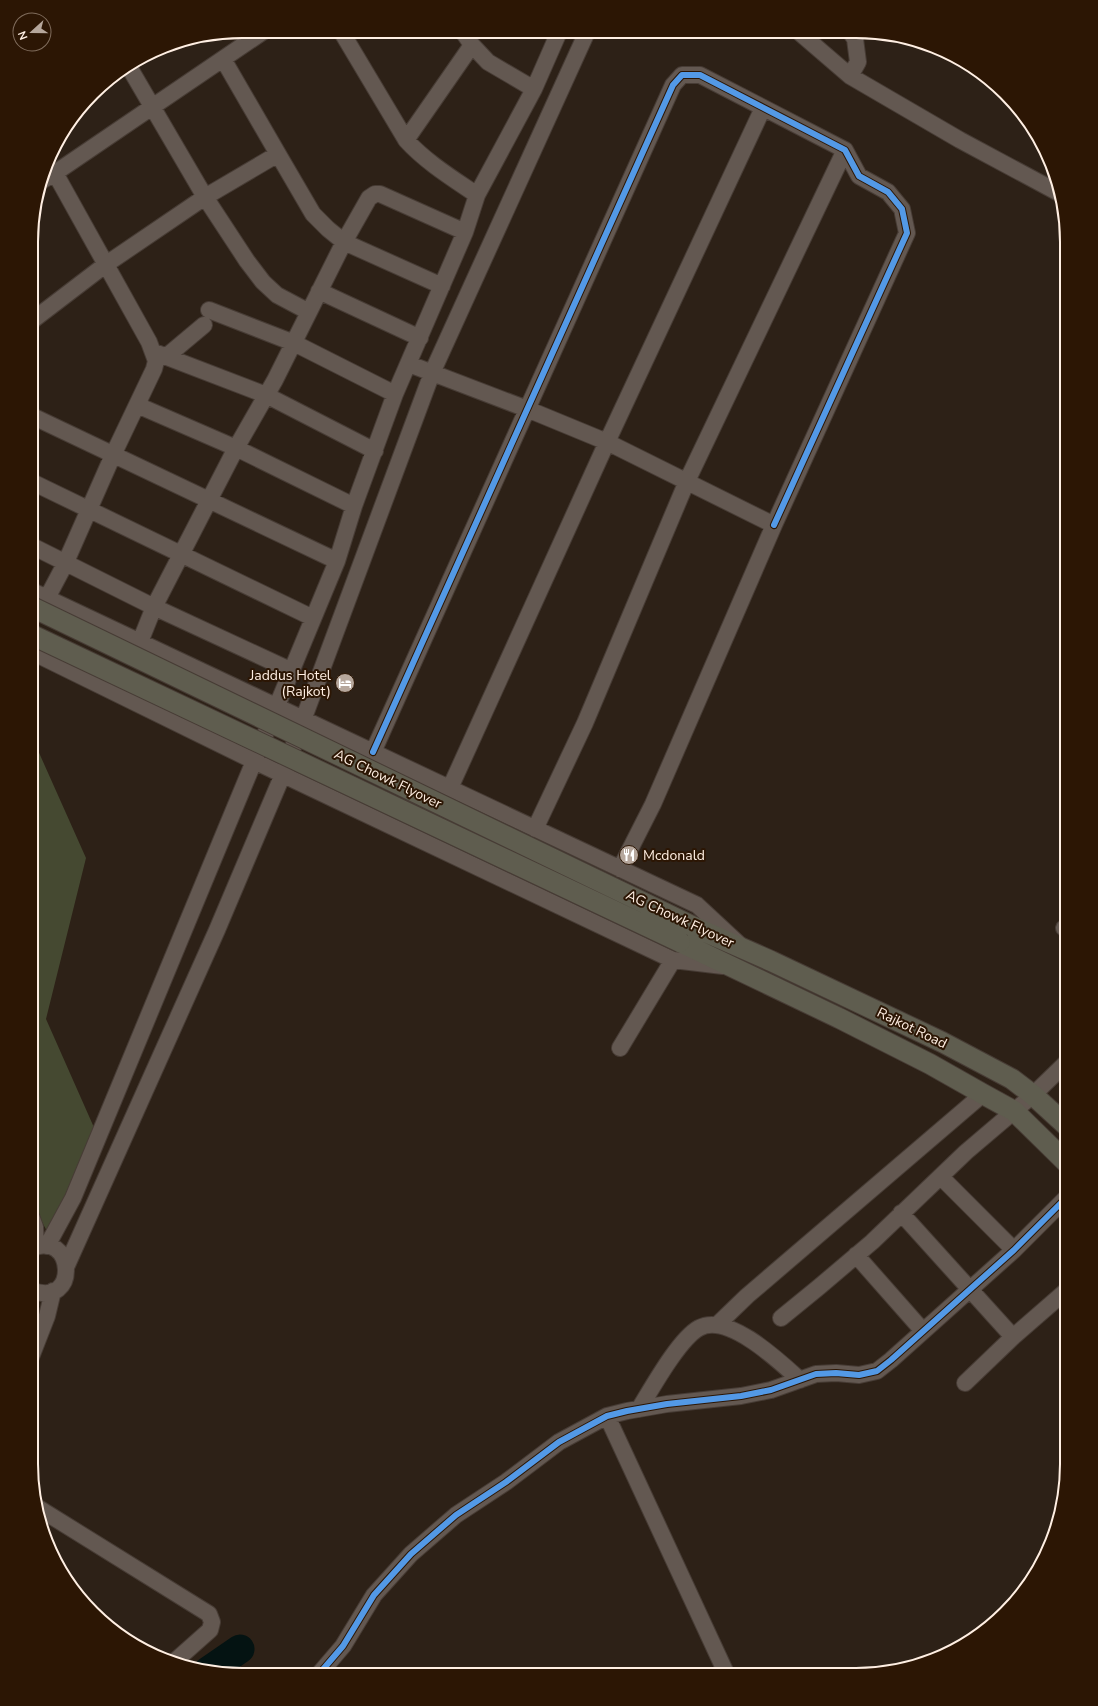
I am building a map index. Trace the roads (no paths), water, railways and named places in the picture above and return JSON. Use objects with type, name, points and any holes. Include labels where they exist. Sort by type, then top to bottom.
[{"type":"main road","name":"AG Chowk Flyover","points":[[40,602],[692,926],[745,949]]},
{"type":"main road","name":"AG Chowk Flyover","points":[[38,638],[676,951],[731,967]]},
{"type":"main road","name":"Rajkot Road","points":[[745,949],[942,1042],[1012,1079],[1033,1095],[1060,1120]]},
{"type":"main road","name":"Rajkot Road","points":[[731,967],[840,1018],[930,1064],[1014,1111],[1060,1156]]},
{"type":"street","points":[[254,38],[49,177],[161,354],[266,394],[375,451]]},
{"type":"street","points":[[345,38],[406,140],[417,152],[432,164],[477,195]]},
{"type":"street","points":[[467,38],[488,62],[534,89]]},
{"type":"street","points":[[67,1265],[59,1252],[38,1248],[73,1198],[337,561],[354,506],[395,394],[465,232],[477,195],[534,89],[556,38]]},
{"type":"street","points":[[38,1291],[46,1293],[53,1291],[60,1287],[64,1281],[67,1265],[217,930],[283,774],[304,720],[432,372],[584,38]]},
{"type":"street","points":[[806,38],[850,76],[960,140],[1053,190]]},
{"type":"street","points":[[850,76],[858,62],[854,38]]},
{"type":"street","points":[[406,140],[472,45]]},
{"type":"street","points":[[224,59],[313,214],[344,242],[442,286]]},
{"type":"street","points":[[131,71],[206,197],[247,261],[263,282],[278,295],[309,312]]},
{"type":"street","points":[[373,752],[672,85],[682,75],[700,75],[844,150],[859,176],[888,192],[902,209],[907,233],[774,525],[653,804],[620,869]]},
{"type":"street","points":[[450,788],[607,442],[763,108]]},
{"type":"street","points":[[535,829],[585,723],[687,481],[844,150]]},
{"type":"street","points":[[38,316],[105,265],[206,197],[278,154]]},
{"type":"street","points":[[140,642],[154,607],[236,448],[294,343],[344,242],[369,198],[375,194],[380,194],[465,232]]},
{"type":"street","points":[[320,291],[420,338]]},
{"type":"street","points":[[395,394],[294,343],[207,318],[161,354],[156,361],[154,369],[113,455],[65,564],[40,602],[140,642],[697,905],[745,949]]},
{"type":"street","points":[[409,364],[528,409],[607,442],[774,525]]},
{"type":"street","points":[[137,405],[236,448],[354,506]]},
{"type":"street","points":[[38,419],[337,561]]},
{"type":"street","points":[[38,485],[90,508],[314,618]]},
{"type":"street","points":[[38,549],[154,607],[292,671]]},
{"type":"street","points":[[38,655],[283,774],[676,951],[620,1048]]},
{"type":"street","points":[[780,1318],[856,1256],[966,1152],[1033,1095],[1060,1069]]},
{"type":"street","points":[[718,1324],[747,1296],[983,1094]]},
{"type":"street","points":[[940,1177],[1014,1250]]},
{"type":"street","points":[[324,1668],[343,1646],[374,1595],[410,1554],[456,1515],[506,1482],[559,1442],[606,1416],[668,1404],[741,1396],[771,1390],[816,1374],[860,1374],[877,1371],[1014,1250],[1060,1204]]},
{"type":"street","points":[[901,1213],[1013,1337]]},
{"type":"street","points":[[856,1256],[923,1331]]},
{"type":"street","points":[[38,1339],[47,1316],[53,1291]]},
{"type":"street","points":[[965,1383],[1013,1337],[1060,1296]]},
{"type":"street","points":[[639,1409],[684,1341],[700,1328],[718,1324],[733,1329],[771,1354],[800,1380]]},
{"type":"street","points":[[606,1416],[724,1668]]},
{"type":"street","points":[[44,1511],[208,1614],[212,1622],[210,1630],[179,1658]]},
{"type":"waterway","points":[[215,1666],[240,1649]]},
{"type":"place","name":"Jaddus Hotel (Rajkot)","points":[[345,683]]},
{"type":"place","name":"Mcdonald","points":[[629,855]]}]
